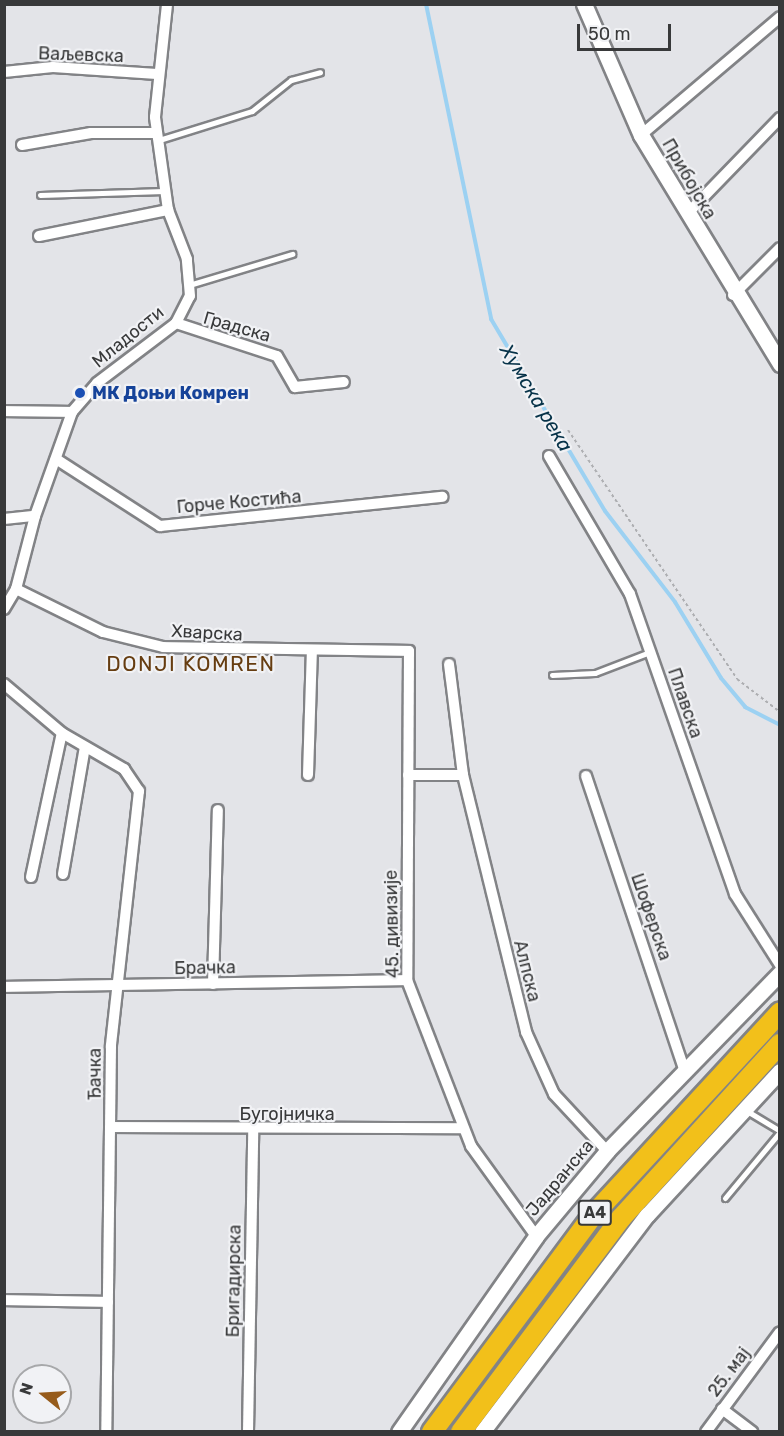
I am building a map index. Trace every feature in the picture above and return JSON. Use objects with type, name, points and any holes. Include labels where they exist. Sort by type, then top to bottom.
[{"type":"highway","name":"A4","points":[[432,1431],[593,1215],[780,1012]]},
{"type":"highway","name":"A4","points":[[460,1431],[621,1218],[780,1044]]},
{"type":"street","name":"Младости","points":[[4,609],[16,589],[35,516],[72,412],[97,383],[176,323],[190,296],[187,259],[168,210],[157,137],[157,74],[167,4]]},
{"type":"street","name":"Прибојска","points":[[584,4],[641,135],[733,295],[777,354]]},
{"type":"street","points":[[641,135],[780,17]]},
{"type":"street","name":"Ваљевска","points":[[4,72],[53,67],[157,74]]},
{"type":"street","points":[[687,214],[780,118]]},
{"type":"street","points":[[22,146],[91,133],[157,137]]},
{"type":"street","points":[[39,236],[168,210]]},
{"type":"street","points":[[733,295],[780,248]]},
{"type":"street","name":"Градска","points":[[176,323],[195,334],[276,356],[295,387],[344,382]]},
{"type":"street","points":[[4,411],[23,416],[72,412]]},
{"type":"street","name":"Плавска","points":[[549,456],[630,594],[735,894],[780,965]]},
{"type":"street","name":"Горче Костића","points":[[56,459],[159,526],[443,497]]},
{"type":"street","points":[[4,519],[35,516]]},
{"type":"street","name":"Хварска","points":[[16,589],[126,641],[215,652],[409,651]]},
{"type":"street","points":[[308,775],[312,651]]},
{"type":"street","name":"45. дивизије","points":[[409,651],[407,980],[463,1128],[536,1236]]},
{"type":"street","name":"Алпска","points":[[449,664],[463,775],[537,1065],[554,1094],[607,1151]]},
{"type":"street","name":"Ђачка","points":[[4,684],[62,733],[124,769],[139,791],[118,987],[111,1127],[106,1431]]},
{"type":"street","points":[[31,877],[62,733]]},
{"type":"street","points":[[63,874],[85,747]]},
{"type":"street","points":[[408,775],[463,775]]},
{"type":"street","name":"Шоферска","points":[[586,776],[684,1069]]},
{"type":"street","points":[[213,984],[218,810]]},
{"type":"street","name":"Јадранска","points":[[399,1431],[536,1236],[607,1151],[684,1069],[780,973]]},
{"type":"street","name":"Брачка","points":[[4,987],[118,987],[407,980]]},
{"type":"street","points":[[482,1431],[594,1279],[743,1108],[780,1071]]},
{"type":"street","name":"Бугојничка","points":[[111,1127],[253,1131],[463,1128]]},
{"type":"street","name":"Бригадирска","points":[[248,1431],[253,1131]]},
{"type":"street","points":[[4,1300],[108,1302]]},
{"type":"street","name":"25. мај","points":[[706,1431],[780,1332]]},
{"type":"street","points":[[722,1410],[752,1431]]},
{"type":"lane","points":[[157,137],[252,111],[291,80],[320,72]]},
{"type":"lane","points":[[40,195],[164,191]]},
{"type":"lane","points":[[189,285],[292,254]]},
{"type":"lane","points":[[552,675],[595,673],[650,652]]},
{"type":"lane","points":[[725,1198],[780,1132],[743,1108]]},
{"type":"path","points":[[568,430],[737,679],[780,712]]},
{"type":"waterway","name":"Хумска река","points":[[426,4],[491,319],[605,511],[675,602],[721,678],[745,707],[780,725]]},
{"type":"place","name":"МК Доњи Комрен","points":[[80,393]]},
{"type":"district","name":"DONJI KOMREN","points":[[191,664]]}]
